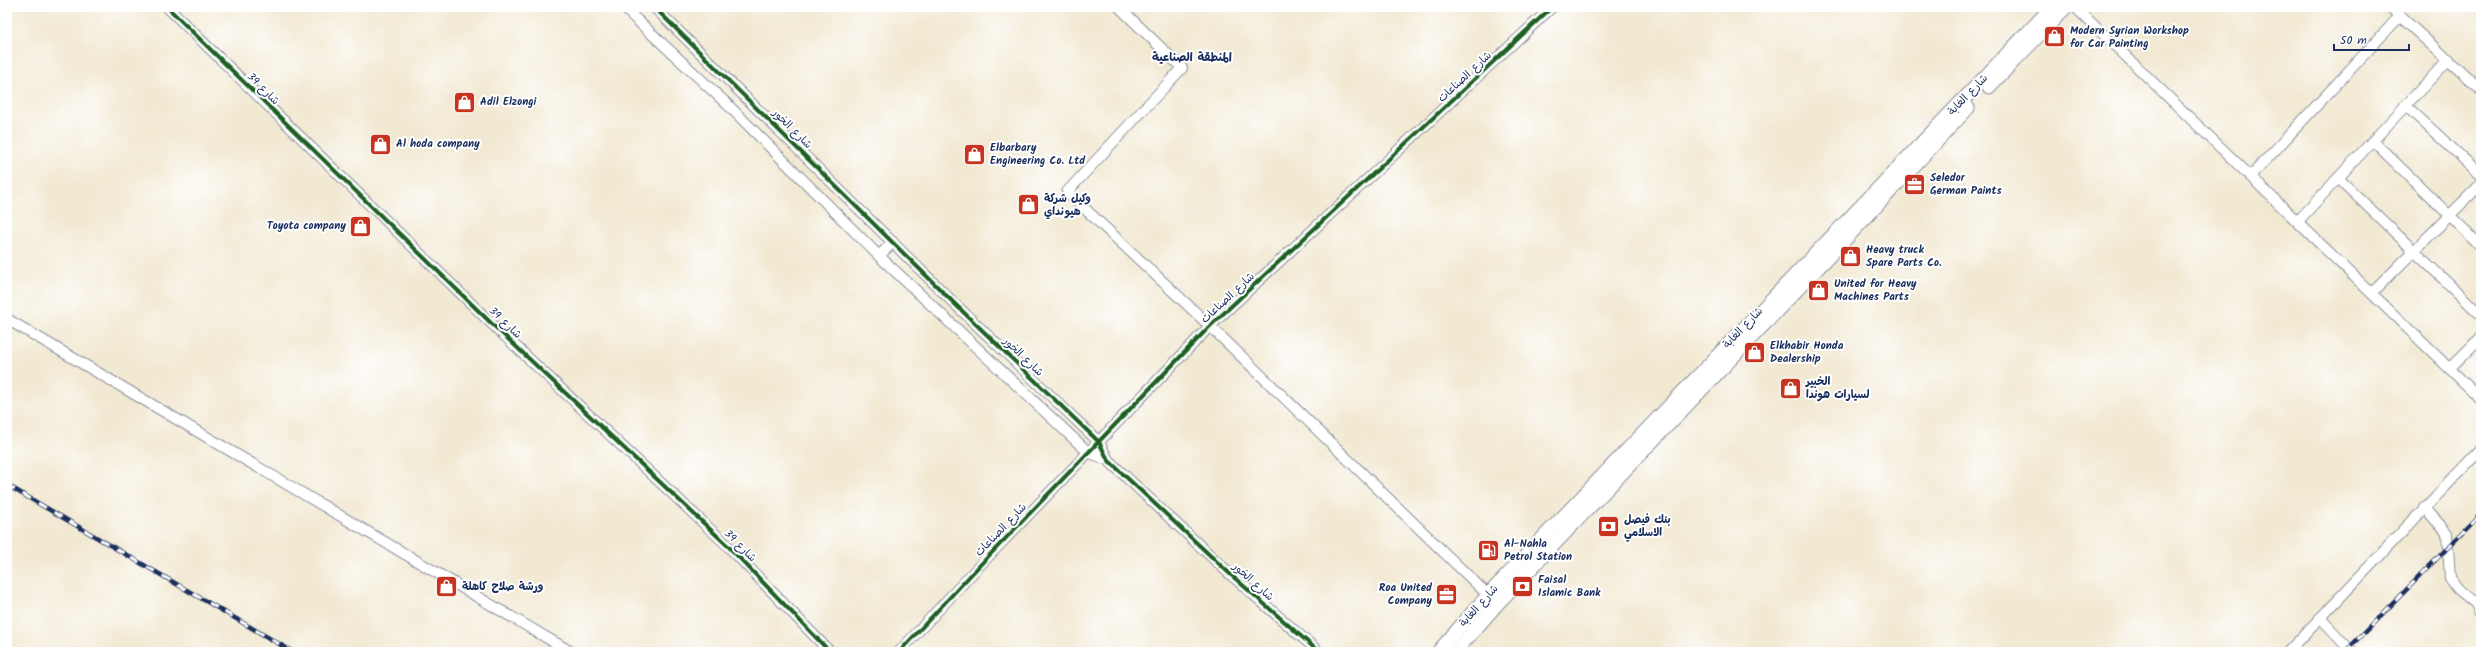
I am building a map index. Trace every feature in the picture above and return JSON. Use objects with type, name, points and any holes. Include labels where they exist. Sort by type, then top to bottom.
[{"type":"main road","name":"شارع الغابة","points":[[1438,652],[1488,595],[2052,7]]},
{"type":"main road","name":"شارع الغابة","points":[[1455,652],[1499,602],[2066,7]]},
{"type":"street","name":"شارع 39","points":[[167,7],[491,323],[729,547],[830,652]]},
{"type":"street","points":[[623,7],[879,256],[1088,452],[1108,460]]},
{"type":"street","name":"شارع الخور","points":[[654,7],[719,68],[893,242],[1099,442],[1108,460],[1230,574],[1319,652]]},
{"type":"street","points":[[1119,7],[1182,68],[1067,192],[1210,326],[1488,595]]},
{"type":"street","name":"شارع الصناعات","points":[[899,652],[1088,452],[1210,326],[1552,7]]},
{"type":"street","points":[[2075,7],[2481,399]]},
{"type":"street","points":[[2390,7],[2449,59],[2481,90]]},
{"type":"street","points":[[2251,176],[2400,16]]},
{"type":"street","points":[[2298,222],[2449,59]]},
{"type":"street","points":[[2405,105],[2481,175]]},
{"type":"street","points":[[2373,141],[2481,246]]},
{"type":"street","points":[[2338,178],[2481,315]]},
{"type":"street","points":[[2372,293],[2481,184]]},
{"type":"street","points":[[879,256],[893,242]]},
{"type":"street","points":[[7,319],[571,652]]},
{"type":"street","points":[[2450,368],[2481,337]]},
{"type":"street","points":[[2288,652],[2481,448]]},
{"type":"street","points":[[2424,508],[2447,533],[2450,578],[2458,589],[2476,604],[2481,616]]},
{"type":"street","points":[[2320,618],[2352,652]]},
{"type":"railway","points":[[7,485],[293,652]]},
{"type":"railway","points":[[2345,652],[2481,514]]},
{"type":"cycle path","points":[[167,7],[491,323],[729,547],[830,652]]},
{"type":"cycle path","points":[[654,7],[958,307],[1099,442],[1108,460],[1230,574],[1319,652]]},
{"type":"cycle path","points":[[899,652],[980,565],[1210,326],[1552,7]]},
{"type":"place","name":"Modern Syrian Workshop for Car Painting","points":[[2055,37]]},
{"type":"place","name":"Adil Elzongi","points":[[465,102]]},
{"type":"place","name":"Al hoda company","points":[[380,144]]},
{"type":"place","name":"Elbarbary Engineering Co. Ltd","points":[[975,154]]},
{"type":"place","name":"Seledor German Paints","points":[[1914,184]]},
{"type":"place","name":"وكيل شركة هيونداي","points":[[1028,205]]},
{"type":"place","name":"Toyota company","points":[[361,226]]},
{"type":"place","name":"Heavy truck Spare Parts Co.","points":[[1850,256]]},
{"type":"place","name":"United for Heavy Machines Parts","points":[[1818,290]]},
{"type":"place","name":"Elkhabir Honda Dealership","points":[[1755,352]]},
{"type":"place","name":"الخبير لسيارات هوندا","points":[[1790,388]]},
{"type":"place","name":"بنك فيصل الاسلامي","points":[[1608,526]]},
{"type":"place","name":"Al-Nahla Petrol Station","points":[[1488,550]]},
{"type":"place","name":"Faisal Islamic Bank","points":[[1522,586]]},
{"type":"place","name":"ورشة صلاح كاهلة","points":[[447,587]]},
{"type":"place","name":"Roa United Company","points":[[1447,594]]},
{"type":"district","name":"المنطقة الصناعية","points":[[1192,57]]}]
